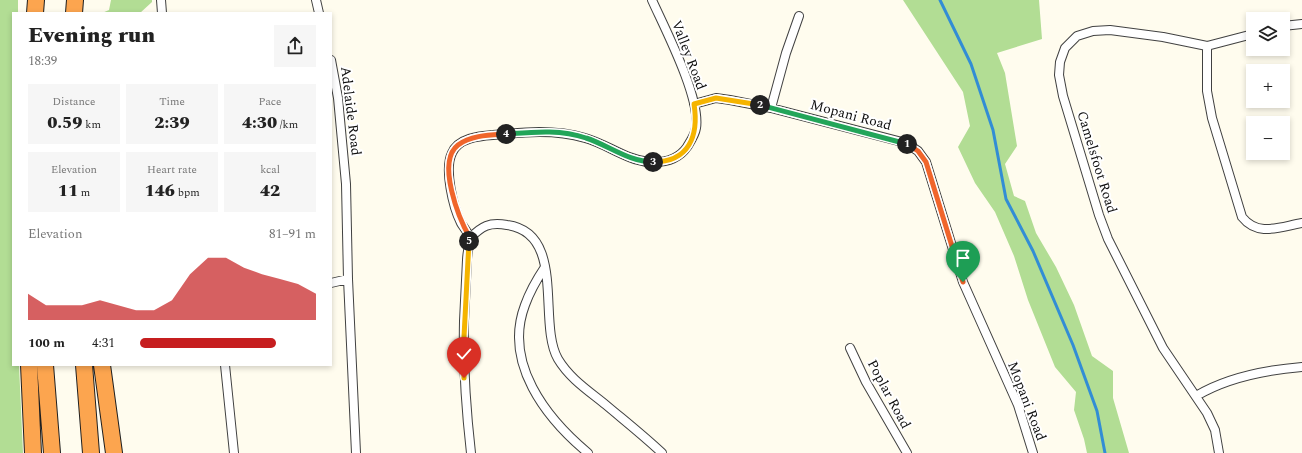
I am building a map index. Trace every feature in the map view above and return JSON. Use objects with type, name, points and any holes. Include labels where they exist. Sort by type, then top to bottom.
[{"type":"highway","points":[[35,12],[36,0]]},
{"type":"highway","points":[[74,12],[75,0]]},
{"type":"highway","points":[[29,366],[33,453]]},
{"type":"highway","points":[[45,366],[52,453]]},
{"type":"highway","points":[[84,366],[91,453]]},
{"type":"highway","points":[[102,366],[114,453]]},
{"type":"street","points":[[161,0],[162,12]]},
{"type":"street","points":[[316,0],[319,12]]},
{"type":"street","name":"Valley Road","points":[[470,238],[461,223],[456,208],[450,177],[450,161],[452,152],[457,145],[467,140],[484,136],[545,131],[567,133],[586,138],[634,159],[649,162],[663,162],[674,159],[683,152],[696,129],[694,104],[685,74],[652,0]]},
{"type":"street","points":[[771,108],[786,53],[799,16]]},
{"type":"street","points":[[1290,25],[1302,24]]},
{"type":"street","name":"Camelsfoot Road","points":[[1219,453],[1215,430],[1196,396],[1163,348],[1108,239],[1099,215],[1063,96],[1059,75],[1060,62],[1065,48],[1077,36],[1093,31],[1110,30],[1144,34],[1207,46],[1246,36]]},
{"type":"street","points":[[1207,46],[1207,91],[1212,118],[1242,216],[1249,225],[1259,230],[1302,224]]},
{"type":"street","name":"Adelaide Road","points":[[332,65],[338,98],[346,184],[348,279],[356,453]]},
{"type":"street","name":"Mopani Road","points":[[694,104],[716,98],[771,108],[906,143],[918,151],[926,162],[971,303],[1018,405],[1033,453]]},
{"type":"street","points":[[471,453],[464,378],[466,272],[470,238],[481,228],[496,223],[516,226],[531,236],[539,248],[545,267],[552,345],[558,359],[571,377],[638,431],[662,453]]},
{"type":"street","points":[[545,267],[524,306],[519,334],[522,365],[539,401],[568,436],[588,453]]},
{"type":"street","points":[[332,283],[348,279]]},
{"type":"street","name":"Poplar Road","points":[[850,348],[866,382],[907,453]]},
{"type":"street","points":[[225,366],[234,453]]},
{"type":"street","points":[[1196,396],[1212,386],[1233,379],[1302,367]]},
{"type":"green space","points":[[0,0],[18,0],[18,12],[12,12],[12,366],[19,366],[23,453],[0,453]]},
{"type":"green space","points":[[111,0],[152,0],[152,2],[141,12],[104,12],[109,10]]},
{"type":"green space","points":[[903,0],[1039,0],[1042,39],[997,53],[1005,73],[1017,146],[1005,164],[1014,196],[1025,201],[1036,233],[1056,267],[1074,305],[1092,356],[1113,371],[1113,398],[1129,453],[1087,453],[1074,410],[1076,392],[1055,367],[1028,300],[1014,256],[995,212],[975,183],[958,147],[970,126],[963,92]]},
{"type":"waterway","points":[[940,0],[971,64],[993,130],[1006,199],[1033,251],[1073,345],[1097,411],[1105,453]]},
{"type":"route","points":[[464,378],[466,272],[470,238],[461,223],[452,195],[450,161],[452,152],[457,145],[467,140],[484,136],[545,131],[567,133],[586,138],[634,159],[649,162],[663,162],[674,159],[683,152],[690,142],[696,129],[694,104],[716,98],[771,108],[906,143],[918,151],[926,162],[963,282]]}]
